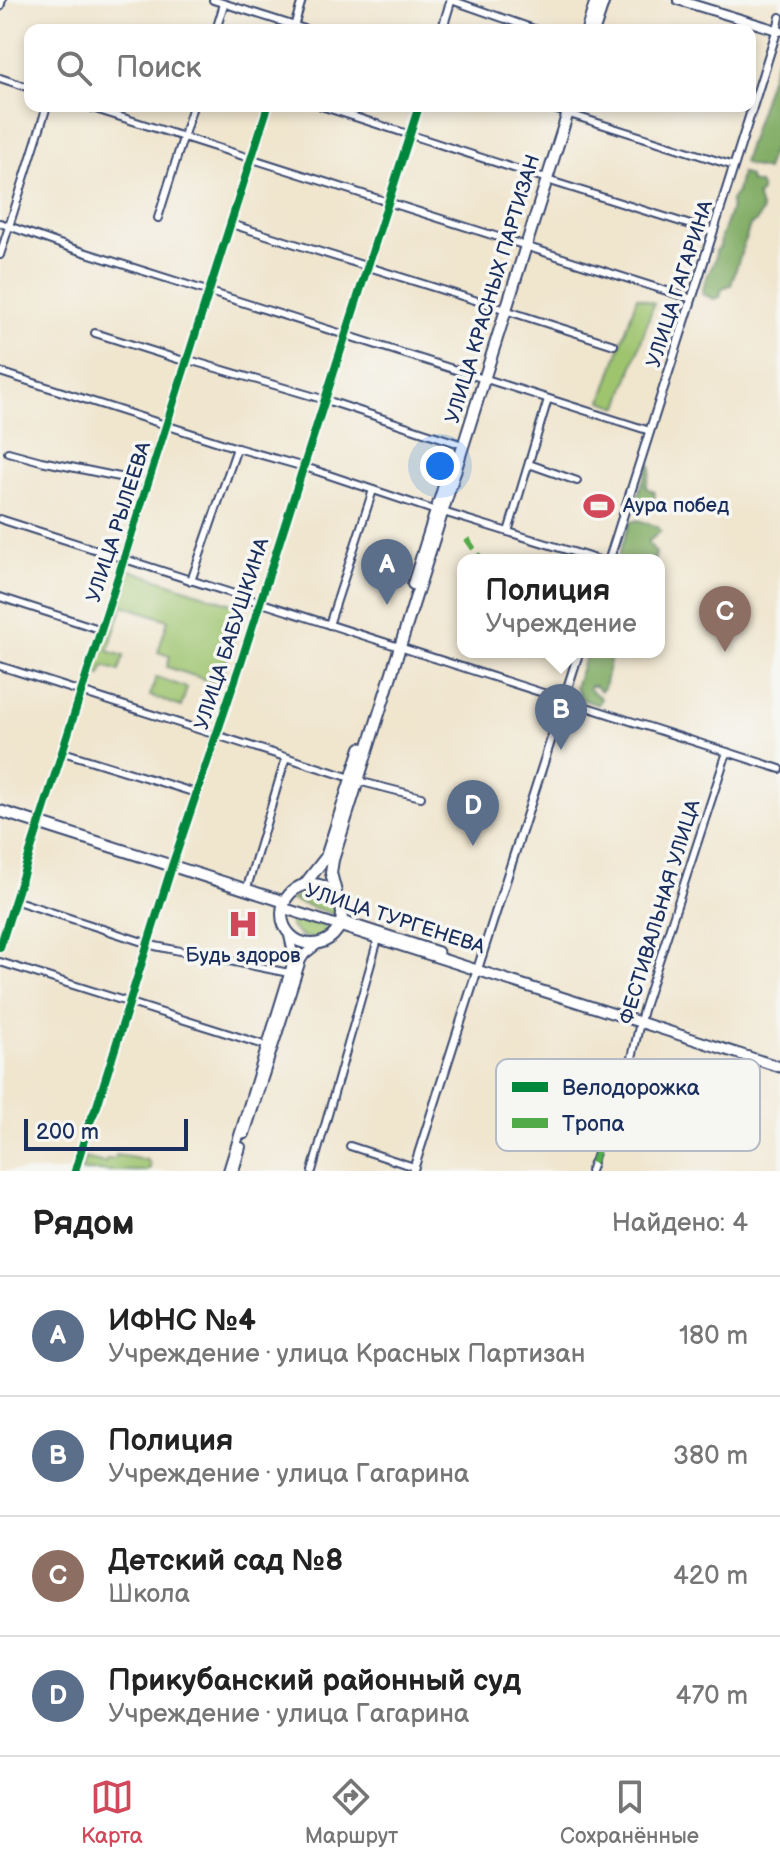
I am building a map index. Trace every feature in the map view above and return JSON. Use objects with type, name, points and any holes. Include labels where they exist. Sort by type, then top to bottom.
[{"type":"highway","points":[[589,24],[596,0]]},
{"type":"highway","points":[[596,24],[604,0]]},
{"type":"highway","name":"УЛИЦА КРАСНЫХ ПАРТИЗАН","points":[[284,905],[292,891],[304,885],[326,857],[355,779],[565,112]]},
{"type":"highway","name":"УЛИЦА КРАСНЫХ ПАРТИЗАН","points":[[440,512],[457,443],[481,378]]},
{"type":"highway","name":"УЛИЦА КРАСНЫХ ПАРТИЗАН","points":[[340,923],[342,912],[331,873],[355,779]]},
{"type":"highway","name":"УЛИЦА ТУРГЕНЕВА","points":[[0,811],[284,905]]},
{"type":"highway","name":"УЛИЦА ТУРГЕНЕВА","points":[[0,818],[38,826]]},
{"type":"highway","name":"УЛИЦА ТУРГЕНЕВА","points":[[171,869],[284,905]]},
{"type":"highway","points":[[304,885],[326,887],[337,896]]},
{"type":"highway","points":[[284,905],[283,922],[299,941],[319,943],[331,937],[340,923]]},
{"type":"main road","points":[[678,0],[755,24]]},
{"type":"main road","points":[[756,24],[778,31]]},
{"type":"main road","name":"УЛИЦА ТУРГЕНЕВА","points":[[284,905],[780,1064]]},
{"type":"main road","name":"УЛИЦА ТУРГЕНЕВА","points":[[340,923],[378,939],[478,968]]},
{"type":"main road","points":[[231,1171],[294,958],[288,931]]},
{"type":"main road","points":[[231,1171],[301,960],[319,943]]},
{"type":"street","points":[[0,7],[2,0]]},
{"type":"street","points":[[213,0],[282,24]]},
{"type":"street","points":[[294,24],[302,0]]},
{"type":"street","points":[[444,24],[451,0],[520,24]]},
{"type":"street","points":[[218,24],[224,4]]},
{"type":"street","name":"УЛИЦА ГАГАРИНА","points":[[756,90],[778,31],[780,17]]},
{"type":"street","points":[[0,78],[24,86]]},
{"type":"street","points":[[0,255],[45,112]]},
{"type":"street","points":[[105,112],[692,299]]},
{"type":"street","points":[[158,218],[191,112]]},
{"type":"street","name":"УЛИЦА РЫЛЕЕВА","points":[[0,947],[266,112]]},
{"type":"street","points":[[339,112],[713,232]]},
{"type":"street","name":"УЛИЦА БАБУШКИНА","points":[[75,1171],[417,112]]},
{"type":"street","points":[[575,112],[734,166]]},
{"type":"street","name":"УЛИЦА ГАГАРИНА","points":[[611,554],[749,112]]},
{"type":"street","points":[[0,223],[650,431]]},
{"type":"street","points":[[231,224],[614,345]]},
{"type":"street","points":[[95,333],[325,400],[457,443]]},
{"type":"street","points":[[0,372],[580,554]]},
{"type":"street","points":[[508,532],[548,399]]},
{"type":"street","points":[[191,581],[237,448]]},
{"type":"street","name":"УЛИЦА РЫЛЕЕВА","points":[[8,452],[149,483]]},
{"type":"street","points":[[529,464],[577,481]]},
{"type":"street","points":[[329,625],[373,490]]},
{"type":"street","points":[[0,519],[780,769]]},
{"type":"street","name":"УЛИЦА РЫЛЕЕВА","points":[[0,597],[102,630]]},
{"type":"street","points":[[350,1146],[414,1169],[577,658]]},
{"type":"street","points":[[0,666],[355,779],[421,797]]},
{"type":"street","points":[[63,752],[196,793]]},
{"type":"street","name":"ФЕСТИВАЛЬНАЯ УЛИЦА","points":[[631,1059],[727,752]]},
{"type":"street","points":[[246,891],[286,757]]},
{"type":"street","points":[[14,900],[155,946],[289,973]]},
{"type":"street","points":[[312,1171],[378,939]]},
{"type":"street","points":[[0,962],[261,1044]]},
{"type":"green space","points":[[780,58],[780,127],[766,170],[743,162],[776,60]]},
{"type":"green space","points":[[741,173],[761,187],[757,196],[762,211],[757,221],[750,225],[731,285],[722,288],[720,297],[714,299],[702,294],[720,247]]},
{"type":"green space","points":[[637,297],[654,303],[619,407],[602,401]]},
{"type":"green space","points":[[649,464],[651,471],[646,486],[655,492],[647,510],[637,507],[635,502]]},
{"type":"green space","points":[[638,520],[658,527],[661,531],[648,542],[656,554],[619,554],[630,522]]},
{"type":"green space","points":[[127,569],[244,608],[219,684],[167,667],[170,656],[158,652],[168,620],[123,605],[108,651],[124,656],[119,671],[104,666],[101,675],[93,672]]},
{"type":"green space","points":[[585,658],[611,658],[604,688],[601,691],[590,686],[589,689],[601,698],[598,705],[581,699],[575,687]]},
{"type":"green space","points":[[156,677],[187,688],[181,707],[150,696]]},
{"type":"green space","points":[[305,890],[326,895],[333,903],[336,915],[291,900]]},
{"type":"green space","points":[[287,914],[332,928],[318,937],[305,937],[293,929]]},
{"type":"green space","points":[[116,1155],[147,1160],[150,1169],[81,1171],[85,1158],[105,1163],[107,1159],[115,1159]]},
{"type":"marked path","points":[[467,539],[477,554]]},
{"type":"marked path","points":[[593,1163],[597,1151]]},
{"type":"cycle path","points":[[0,947],[266,112]]},
{"type":"cycle path","points":[[75,1171],[417,112]]},
{"type":"place","name":"Аура побед","points":[[599,506]]},
{"type":"place","name":"ИФНС №4","points":[[387,605]]},
{"type":"place","name":"Детский сад №8","points":[[725,652]]},
{"type":"place","name":"Полиция","points":[[561,750]]},
{"type":"place","name":"Прикубанский районный суд","points":[[473,846]]},
{"type":"place","name":"Будь здоров","points":[[243,924]]}]
